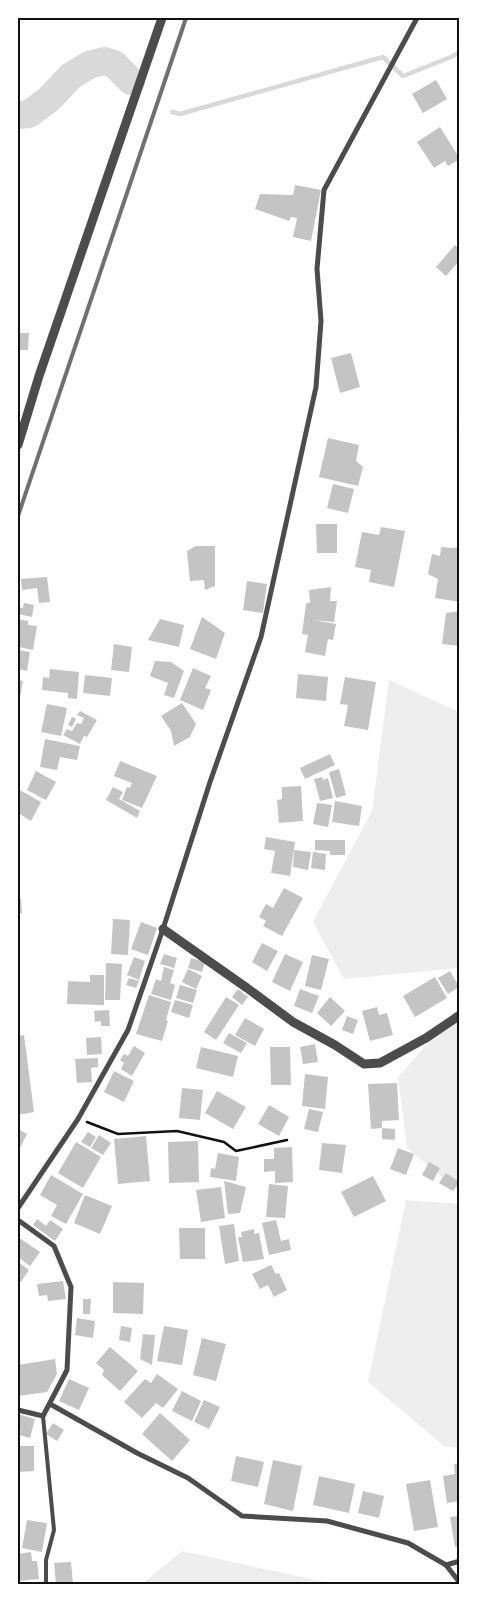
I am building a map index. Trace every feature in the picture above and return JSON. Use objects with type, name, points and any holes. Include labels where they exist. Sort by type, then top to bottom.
[{"type":"street","points":[[18,444],[39,376],[162,18]]},
{"type":"street","points":[[18,1208],[78,1119],[128,1030],[163,929],[210,782],[261,637],[288,522],[316,387],[321,321],[317,269],[324,190],[417,18]]},
{"type":"street","points":[[163,929],[248,988],[292,1022],[335,1045],[364,1064],[380,1063],[426,1038],[460,1015]]},
{"type":"street","points":[[18,1220],[54,1246],[70,1287],[67,1370],[44,1416],[18,1410]]},
{"type":"street","points":[[50,1404],[137,1453],[188,1478],[242,1516],[327,1521],[408,1543],[446,1565],[460,1583]]},
{"type":"street","points":[[446,1565],[460,1561]]},
{"type":"lane","points":[[44,1416],[54,1530],[46,1560],[46,1584]]},
{"type":"path","points":[[78,1119],[118,1134],[177,1131],[224,1142],[236,1151],[286,1140]]},
{"type":"shaded area","points":[[459,374],[460,437],[456,430]]},
{"type":"shaded area","points":[[389,680],[459,712],[459,968],[344,979],[313,922],[372,811]]},
{"type":"shaded area","points":[[459,1007],[459,1191],[407,1148],[398,1077]]},
{"type":"shaded area","points":[[406,1200],[459,1204],[459,1448],[444,1446],[368,1382]]},
{"type":"shaded area","points":[[182,1551],[329,1583],[333,1584],[142,1584]]},
{"type":"building","points":[[436,80],[447,99],[423,113],[412,94]]},
{"type":"building","points":[[440,127],[460,159],[448,166],[445,161],[434,168],[417,142]]},
{"type":"building","points":[[18,152],[20,152],[19,291],[18,291]]},
{"type":"building","points":[[295,185],[321,190],[311,241],[293,237],[297,218],[291,217],[289,221],[255,209],[260,194],[293,195]]},
{"type":"building","points":[[455,245],[460,250],[460,260],[446,276],[436,267]]},
{"type":"building","points":[[18,333],[29,333],[28,350],[18,350]]},
{"type":"building","points":[[351,353],[360,387],[340,393],[331,358]]},
{"type":"building","points":[[328,438],[359,445],[356,461],[363,467],[358,486],[319,477]]},
{"type":"building","points":[[333,484],[354,489],[348,513],[327,508]]},
{"type":"building","points":[[316,524],[337,524],[337,553],[317,553]]},
{"type":"building","points":[[381,527],[405,531],[394,587],[369,582],[371,570],[355,567],[362,532],[379,535]]},
{"type":"building","points":[[196,546],[215,546],[215,586],[205,590],[204,580],[190,581],[187,551]]},
{"type":"building","points":[[441,547],[460,547],[460,602],[435,598],[438,579],[428,574],[432,554],[440,556]]},
{"type":"building","points":[[47,577],[50,602],[39,603],[37,588],[22,590],[21,579]]},
{"type":"building","points":[[247,581],[267,584],[263,613],[243,610]]},
{"type":"building","points":[[331,587],[330,601],[337,601],[334,622],[313,620],[336,624],[333,640],[328,639],[325,656],[305,652],[308,635],[302,634],[306,604],[310,602],[309,590]]},
{"type":"building","points":[[24,603],[34,605],[32,617],[18,614],[18,607],[23,608]]},
{"type":"building","points":[[460,611],[460,646],[442,644],[446,613]]},
{"type":"building","points":[[202,617],[225,633],[216,659],[190,649]]},
{"type":"building","points":[[18,619],[28,621],[28,625],[37,626],[33,650],[19,647]]},
{"type":"building","points":[[160,619],[184,625],[179,647],[148,640]]},
{"type":"building","points":[[114,644],[132,647],[129,672],[111,670]]},
{"type":"building","points":[[18,650],[30,652],[27,671],[18,669]]},
{"type":"building","points":[[155,661],[171,662],[184,671],[174,698],[164,695],[168,683],[150,676]]},
{"type":"building","points":[[193,668],[211,676],[205,688],[211,690],[203,710],[180,700]]},
{"type":"building","points":[[50,669],[79,672],[77,699],[68,698],[68,693],[42,690],[43,677],[49,678]]},
{"type":"building","points":[[298,674],[328,677],[326,701],[296,698]]},
{"type":"building","points":[[85,675],[112,678],[110,696],[83,693]]},
{"type":"building","points":[[345,677],[376,682],[368,730],[344,726],[348,705],[340,704]]},
{"type":"building","points":[[18,680],[23,681],[20,697],[18,697]]},
{"type":"building","points":[[182,703],[196,724],[190,737],[174,746],[171,731],[161,716]]},
{"type":"building","points":[[47,704],[67,708],[61,736],[41,732]]},
{"type":"building","points":[[80,711],[97,720],[87,737],[84,736],[80,744],[63,735],[67,729],[72,731],[77,723],[81,724],[84,718],[77,715]]},
{"type":"building","points":[[72,717],[76,719],[72,727],[68,725]]},
{"type":"building","points":[[45,739],[80,746],[77,760],[60,757],[57,770],[40,767]]},
{"type":"building","points":[[330,754],[335,765],[305,779],[300,768]]},
{"type":"building","points":[[120,761],[157,776],[142,808],[122,800],[127,787],[130,788],[132,783],[114,776]]},
{"type":"building","points":[[339,769],[346,795],[336,798],[329,772]]},
{"type":"building","points":[[36,771],[56,782],[46,800],[27,790]]},
{"type":"building","points":[[322,777],[323,780],[328,778],[333,798],[320,801],[314,779]]},
{"type":"building","points":[[301,786],[303,821],[279,823],[277,800],[282,799],[282,787]]},
{"type":"building","points":[[113,787],[123,792],[119,799],[140,811],[137,818],[106,800]]},
{"type":"building","points":[[18,789],[41,802],[31,821],[18,813]]},
{"type":"building","points":[[335,801],[362,806],[359,826],[332,822]]},
{"type":"building","points":[[317,803],[332,805],[328,827],[313,824]]},
{"type":"building","points":[[266,837],[295,842],[290,876],[271,873],[275,851],[264,849]]},
{"type":"building","points":[[315,840],[345,840],[345,855],[330,855],[330,851],[315,850]]},
{"type":"building","points":[[294,850],[311,852],[308,870],[293,867]]},
{"type":"building","points":[[313,852],[326,854],[325,870],[311,868]]},
{"type":"building","points":[[284,888],[303,898],[282,936],[263,926],[266,921],[259,917],[266,904],[273,908]]},
{"type":"building","points":[[18,899],[21,899],[22,913],[18,913]]},
{"type":"building","points":[[113,919],[130,920],[128,955],[111,954]]},
{"type":"building","points":[[141,922],[157,928],[148,955],[131,949]]},
{"type":"building","points":[[262,943],[278,951],[267,971],[252,962]]},
{"type":"building","points":[[164,954],[177,958],[174,968],[160,964]]},
{"type":"building","points":[[285,954],[303,962],[290,991],[272,982]]},
{"type":"building","points":[[312,955],[329,959],[321,990],[305,986]]},
{"type":"building","points":[[134,957],[145,961],[139,980],[127,975]]},
{"type":"building","points":[[191,958],[205,962],[202,972],[188,968]]},
{"type":"building","points":[[106,963],[122,964],[120,1000],[105,1000]]},
{"type":"building","points":[[164,967],[174,970],[170,983],[175,985],[171,1000],[151,994],[156,979],[161,981]]},
{"type":"building","points":[[188,969],[202,976],[196,989],[182,982]]},
{"type":"building","points":[[450,971],[459,987],[448,994],[438,978]]},
{"type":"building","points":[[90,975],[104,975],[104,1005],[67,1004],[68,981],[90,982]]},
{"type":"building","points":[[435,977],[447,998],[415,1017],[403,996]]},
{"type":"building","points":[[129,978],[139,981],[136,988],[126,985]]},
{"type":"building","points":[[180,985],[197,990],[193,1003],[176,998]]},
{"type":"building","points":[[238,989],[248,997],[242,1005],[232,997]]},
{"type":"building","points":[[300,989],[319,996],[312,1013],[294,1006]]},
{"type":"building","points":[[149,995],[171,1002],[162,1041],[136,1034]]},
{"type":"building","points":[[226,997],[239,1005],[216,1040],[204,1032]]},
{"type":"building","points":[[330,997],[345,1011],[331,1026],[317,1013]]},
{"type":"building","points":[[175,1000],[193,1005],[189,1018],[171,1012]]},
{"type":"building","points":[[377,1007],[379,1015],[387,1013],[393,1035],[370,1041],[362,1011]]},
{"type":"building","points":[[109,1010],[110,1026],[101,1026],[101,1021],[95,1022],[94,1011]]},
{"type":"building","points":[[347,1016],[358,1020],[353,1034],[342,1030]]},
{"type":"building","points":[[245,1018],[264,1029],[255,1046],[235,1035]]},
{"type":"building","points":[[229,1033],[247,1043],[241,1053],[223,1043]]},
{"type":"building","points":[[24,1035],[34,1112],[18,1115],[18,1036]]},
{"type":"building","points":[[101,1037],[102,1054],[87,1055],[86,1038]]},
{"type":"building","points":[[315,1044],[318,1062],[303,1064],[300,1047]]},
{"type":"building","points":[[134,1046],[145,1053],[132,1076],[121,1069],[124,1063],[120,1060],[124,1054],[128,1056]]},
{"type":"building","points":[[201,1047],[238,1056],[233,1077],[196,1068]]},
{"type":"building","points":[[270,1047],[290,1047],[291,1085],[271,1085]]},
{"type":"building","points":[[98,1058],[98,1067],[91,1068],[92,1082],[77,1083],[75,1059]]},
{"type":"building","points":[[114,1071],[134,1081],[124,1102],[104,1092]]},
{"type":"building","points":[[305,1074],[328,1077],[325,1109],[302,1106]]},
{"type":"building","points":[[397,1083],[399,1120],[382,1121],[382,1128],[371,1129],[368,1084]]},
{"type":"building","points":[[182,1088],[203,1090],[200,1120],[179,1118]]},
{"type":"building","points":[[217,1091],[246,1107],[233,1129],[205,1113]]},
{"type":"building","points":[[269,1105],[289,1117],[279,1136],[258,1124]]},
{"type":"building","points":[[309,1109],[323,1112],[318,1132],[304,1129]]},
{"type":"building","points":[[382,1128],[395,1129],[395,1140],[382,1139]]},
{"type":"building","points":[[18,1129],[27,1134],[18,1152]]},
{"type":"building","points":[[88,1132],[96,1137],[90,1147],[81,1142]]},
{"type":"building","points":[[99,1135],[111,1143],[103,1155],[91,1148]]},
{"type":"building","points":[[146,1136],[150,1181],[118,1184],[114,1139]]},
{"type":"building","points":[[198,1141],[199,1182],[169,1183],[168,1142]]},
{"type":"building","points":[[76,1142],[101,1157],[83,1188],[58,1173]]},
{"type":"building","points":[[322,1143],[346,1145],[342,1173],[319,1170]]},
{"type":"building","points":[[292,1147],[293,1182],[275,1183],[275,1171],[264,1172],[264,1159],[274,1159],[274,1148]]},
{"type":"building","points":[[398,1148],[414,1154],[406,1175],[390,1169]]},
{"type":"building","points":[[218,1153],[239,1157],[236,1181],[210,1177],[211,1168],[215,1169]]},
{"type":"building","points":[[429,1162],[440,1168],[433,1181],[422,1175]]},
{"type":"building","points":[[446,1173],[459,1182],[453,1191],[439,1183]]},
{"type":"building","points":[[51,1175],[83,1194],[66,1224],[51,1216],[57,1205],[40,1195]]},
{"type":"building","points":[[373,1176],[386,1201],[354,1217],[341,1192]]},
{"type":"building","points":[[224,1181],[246,1187],[240,1213],[228,1214]]},
{"type":"building","points":[[269,1184],[288,1186],[285,1218],[266,1217]]},
{"type":"building","points":[[221,1187],[225,1218],[201,1222],[196,1190]]},
{"type":"building","points":[[85,1195],[112,1206],[100,1234],[74,1223]]},
{"type":"building","points":[[37,1219],[46,1226],[50,1220],[63,1229],[55,1241],[33,1225]]},
{"type":"building","points":[[276,1220],[281,1241],[289,1239],[291,1250],[269,1255],[262,1223]]},
{"type":"building","points":[[234,1224],[239,1261],[225,1264],[219,1226]]},
{"type":"building","points":[[179,1228],[205,1228],[205,1259],[180,1259]]},
{"type":"building","points":[[254,1229],[254,1234],[259,1233],[264,1259],[243,1262],[238,1237],[242,1237],[241,1232]]},
{"type":"building","points":[[18,1237],[40,1252],[30,1266],[18,1257]]},
{"type":"building","points":[[18,1262],[29,1270],[21,1282],[18,1279]]},
{"type":"building","points":[[271,1265],[276,1274],[279,1273],[287,1290],[274,1297],[268,1285],[260,1289],[252,1274]]},
{"type":"building","points":[[63,1281],[66,1299],[48,1301],[47,1295],[39,1296],[37,1284]]},
{"type":"building","points":[[113,1282],[144,1283],[143,1314],[113,1313]]},
{"type":"building","points":[[83,1299],[91,1299],[90,1314],[83,1314]]},
{"type":"building","points":[[77,1318],[95,1321],[93,1338],[75,1335]]},
{"type":"building","points":[[121,1326],[132,1328],[130,1342],[119,1340]]},
{"type":"building","points":[[164,1326],[188,1330],[182,1365],[157,1361]]},
{"type":"building","points":[[143,1334],[155,1335],[152,1365],[140,1359]]},
{"type":"building","points":[[202,1338],[226,1344],[216,1381],[193,1375]]},
{"type":"building","points":[[110,1347],[138,1371],[120,1391],[102,1375],[104,1370],[96,1363]]},
{"type":"building","points":[[55,1359],[57,1374],[47,1392],[18,1396],[18,1365]]},
{"type":"building","points":[[157,1374],[178,1389],[163,1408],[156,1403],[142,1418],[124,1402],[145,1379],[151,1383]]},
{"type":"building","points":[[69,1379],[89,1388],[79,1410],[59,1401]]},
{"type":"building","points":[[182,1391],[201,1401],[192,1421],[172,1411]]},
{"type":"building","points":[[204,1400],[220,1407],[209,1429],[194,1422]]},
{"type":"building","points":[[160,1413],[190,1440],[172,1461],[142,1434]]},
{"type":"building","points":[[18,1414],[35,1419],[30,1438],[19,1435],[21,1431],[18,1431]]},
{"type":"building","points":[[53,1423],[64,1430],[57,1441],[46,1434]]},
{"type":"building","points":[[18,1446],[34,1446],[34,1471],[18,1472]]},
{"type":"building","points":[[236,1456],[264,1462],[258,1487],[231,1481]]},
{"type":"building","points":[[273,1460],[302,1466],[293,1511],[264,1504]]},
{"type":"building","points":[[460,1463],[460,1501],[447,1503],[443,1476],[455,1474],[454,1464]]},
{"type":"building","points":[[319,1476],[355,1484],[349,1513],[313,1505]]},
{"type":"building","points":[[430,1480],[438,1527],[414,1531],[406,1484]]},
{"type":"building","points":[[363,1491],[384,1496],[379,1518],[358,1513]]},
{"type":"building","points":[[460,1516],[460,1546],[455,1547],[450,1517]]},
{"type":"building","points":[[27,1520],[47,1523],[42,1552],[22,1548]]},
{"type":"building","points":[[31,1552],[32,1561],[37,1561],[39,1579],[18,1581],[18,1554]]},
{"type":"building","points":[[71,1562],[73,1584],[56,1584],[54,1563]]},
{"type":"waterway","points":[[172,112],[180,114],[383,57],[403,76],[460,52]]},
{"type":"waterway","points":[[18,115],[29,114],[48,100],[71,76],[89,65],[104,61],[114,64],[131,81]]},
{"type":"railway","points":[[18,516],[186,18]]}]
